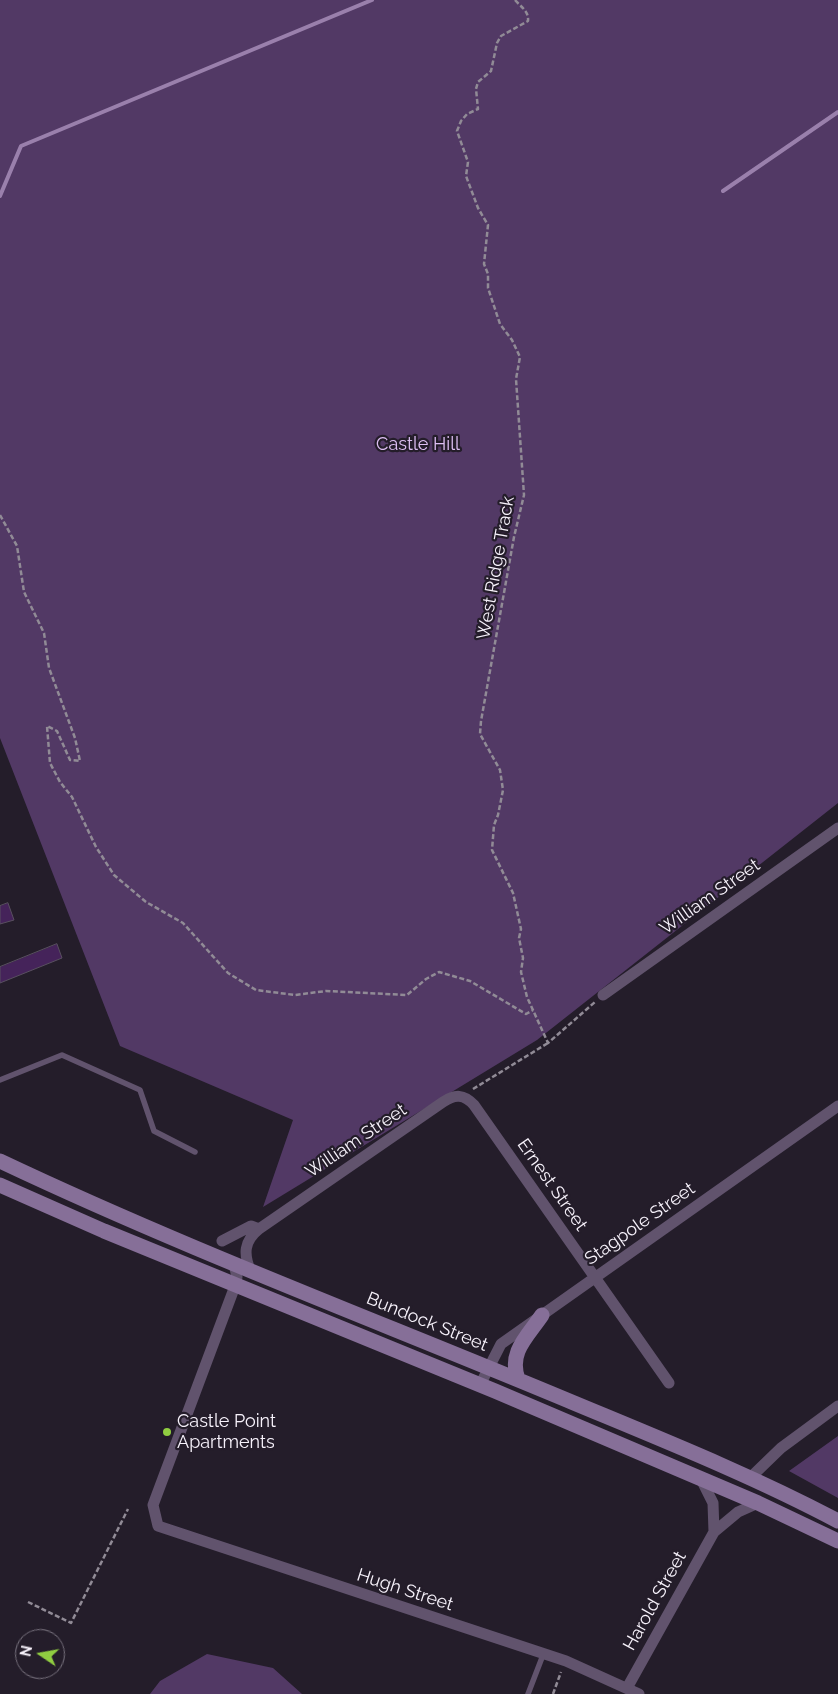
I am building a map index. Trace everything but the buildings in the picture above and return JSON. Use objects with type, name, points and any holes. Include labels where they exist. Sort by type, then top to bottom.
[{"type":"main road","name":"Bundock Street","points":[[0,1161],[73,1195],[251,1272],[488,1367],[751,1477],[838,1521]]},
{"type":"main road","points":[[0,1185],[235,1286],[480,1385],[702,1479],[838,1541]]},
{"type":"main road","points":[[518,1380],[514,1370],[516,1351],[542,1315]]},
{"type":"street","name":"William Street","points":[[603,995],[838,828]]},
{"type":"street","name":"William Street","points":[[251,1272],[245,1251],[251,1236],[259,1228],[453,1096]]},
{"type":"street","name":"Ernest Street","points":[[453,1096],[468,1098],[474,1105],[669,1383]]},
{"type":"street","name":"Stagpole Street","points":[[480,1385],[501,1344],[838,1106]]},
{"type":"street","name":"William Street","points":[[222,1241],[251,1226],[259,1228]]},
{"type":"street","points":[[234,1264],[235,1286]]},
{"type":"street","name":"Hugh Street","points":[[235,1286],[153,1505],[158,1526],[543,1655],[566,1661],[626,1691],[639,1694]]},
{"type":"street","points":[[751,1477],[781,1448],[838,1406]]},
{"type":"street","points":[[702,1479],[713,1503],[714,1532]]},
{"type":"street","name":"Harold Street","points":[[626,1691],[714,1532],[738,1512],[758,1503]]},
{"type":"lane","points":[[0,1080],[62,1055],[140,1090],[154,1131],[195,1152]]},
{"type":"lane","points":[[528,1694],[543,1655]]},
{"type":"path","name":"West Ridge Track","points":[[515,0],[524,8],[528,15],[528,21],[501,36],[497,43],[491,71],[478,82],[476,89],[478,109],[467,114],[461,121],[457,131],[468,162],[466,176],[478,208],[488,225],[484,264],[488,274],[488,288],[500,324],[512,340],[520,357],[516,379],[524,495],[514,536],[480,734],[500,770],[503,790],[498,815],[494,824],[492,850],[513,893],[523,958],[521,972],[527,997],[548,1043]]},
{"type":"path","points":[[0,515],[17,546],[24,592],[44,633],[49,668],[75,738],[80,761],[70,760],[57,731],[47,726],[50,763],[60,782],[72,797],[96,847],[114,874],[146,902],[183,923],[228,973],[256,990],[295,995],[326,991],[407,995],[426,979],[439,972],[470,981],[526,1014],[533,1010]]},
{"type":"path","points":[[453,1096],[470,1092],[479,1084],[548,1043],[603,995]]},
{"type":"path","points":[[28,1602],[71,1623],[128,1509]]},
{"type":"path","points":[[553,1694],[566,1661]]},
{"type":"green space","name":"Castle Hill","points":[[0,0],[838,0],[838,803],[537,1040],[263,1207],[293,1120],[120,1046],[0,738]]},
{"type":"green space","points":[[838,1436],[838,1498],[789,1471]]},
{"type":"green space","points":[[207,1654],[273,1668],[302,1694],[150,1694],[160,1681]]},
{"type":"waterway","points":[[0,196],[21,146],[372,0]]},
{"type":"waterway","points":[[723,191],[838,112]]},
{"type":"place","name":"Castle Point Apartments","points":[[167,1432]]}]
